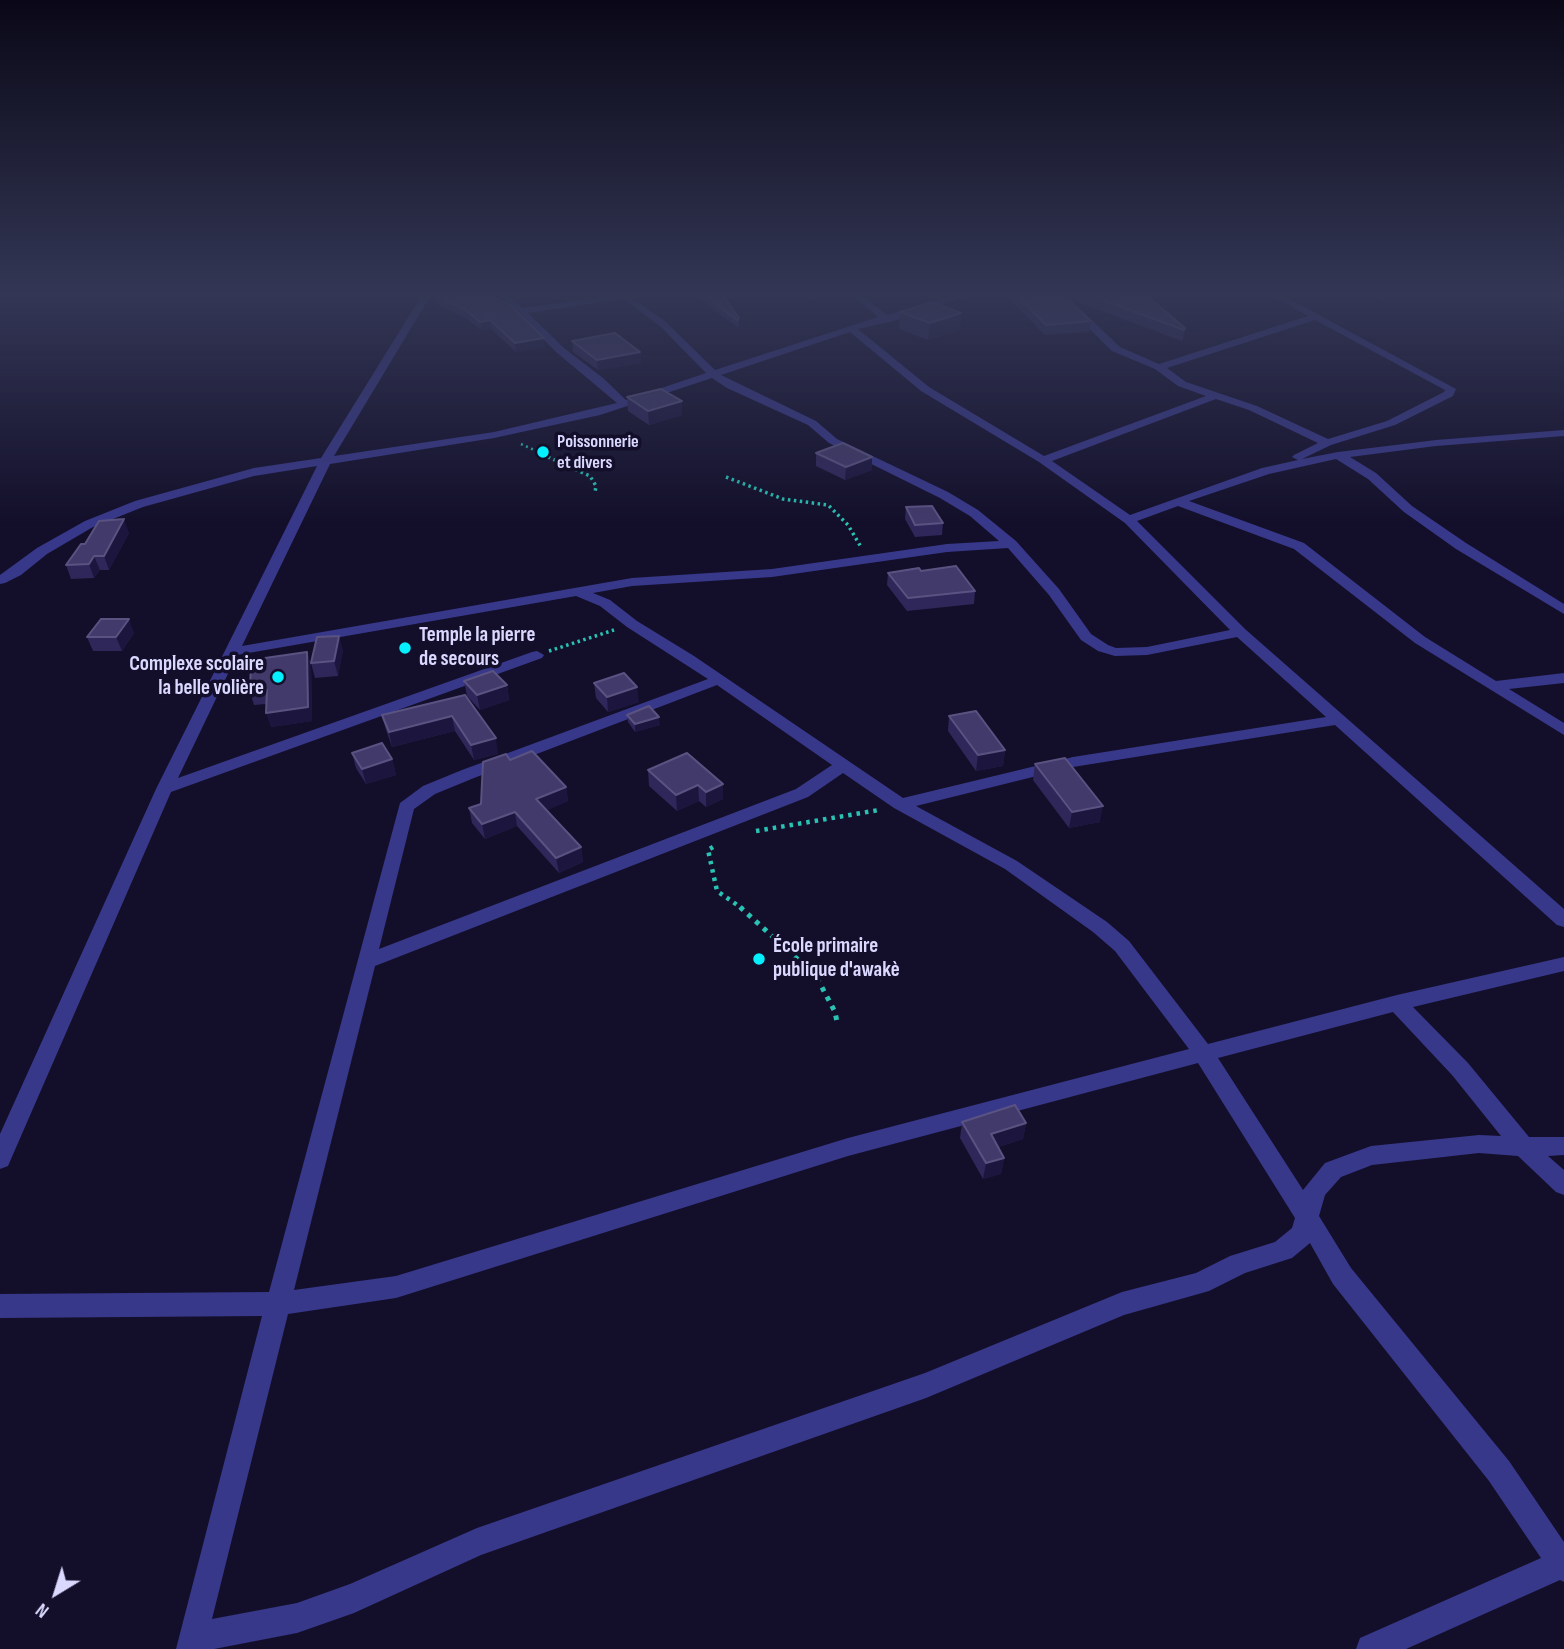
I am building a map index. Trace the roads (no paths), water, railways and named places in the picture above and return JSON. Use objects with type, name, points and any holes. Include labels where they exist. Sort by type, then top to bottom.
[{"type":"street","points":[[0,1159],[164,789],[326,460],[380,372]]},
{"type":"street","points":[[588,372],[624,404]]},
{"type":"street","points":[[711,372],[749,396],[812,423],[840,444],[944,495],[974,513],[1011,544],[1054,592],[1086,637],[1103,648],[1115,652],[1147,651],[1240,632]]},
{"type":"street","points":[[0,580],[16,572],[42,551],[89,524],[139,504],[254,472],[494,435],[565,420],[723,372]]},
{"type":"street","points":[[905,372],[925,388],[1043,460],[1129,520],[1240,632],[1564,920]]},
{"type":"street","points":[[1166,372],[1182,384],[1212,397],[1253,408],[1327,443]]},
{"type":"street","points":[[1129,520],[1266,471],[1327,443],[1391,423],[1449,394],[1451,388],[1420,372]]},
{"type":"street","points":[[1043,460],[1212,397]]},
{"type":"street","points":[[1266,471],[1339,455],[1436,443],[1564,433]]},
{"type":"street","points":[[1339,455],[1372,476],[1408,509],[1461,546],[1564,610]]},
{"type":"street","points":[[1177,501],[1299,546],[1420,640],[1564,730]]},
{"type":"street","points":[[231,652],[632,582],[772,573],[947,548],[1011,544]]},
{"type":"street","points":[[0,594],[16,572]]},
{"type":"street","points":[[578,592],[605,603],[632,624],[900,804],[1011,865],[1100,927],[1138,965],[1203,1053],[1342,1276],[1499,1471],[1563,1566],[1371,1649]]},
{"type":"street","points":[[164,789],[537,655]]},
{"type":"street","points":[[1493,686],[1564,678]]},
{"type":"street","points":[[718,680],[458,778],[429,790],[407,807],[276,1304],[191,1643],[297,1618],[354,1598],[477,1542],[926,1385],[1122,1304],[1200,1283],[1239,1264],[1283,1250],[1303,1234],[1315,1190],[1333,1170],[1371,1156],[1479,1144],[1564,1146]]},
{"type":"street","points":[[900,804],[1073,762],[1337,720]]},
{"type":"street","points":[[366,962],[802,793],[842,766]]},
{"type":"street","points":[[0,1306],[276,1304],[396,1287],[848,1147],[1397,1003],[1564,964]]},
{"type":"street","points":[[1397,1003],[1460,1069],[1523,1147],[1564,1185]]},
{"type":"place","name":"Poissonnerie et divers","points":[[543,452]]},
{"type":"place","name":"Temple la pierre de secours","points":[[405,648]]},
{"type":"place","name":"Complexe scolaire la belle volière","points":[[278,677]]},
{"type":"place","name":"École primaire publique d'awakè","points":[[759,959]]}]
